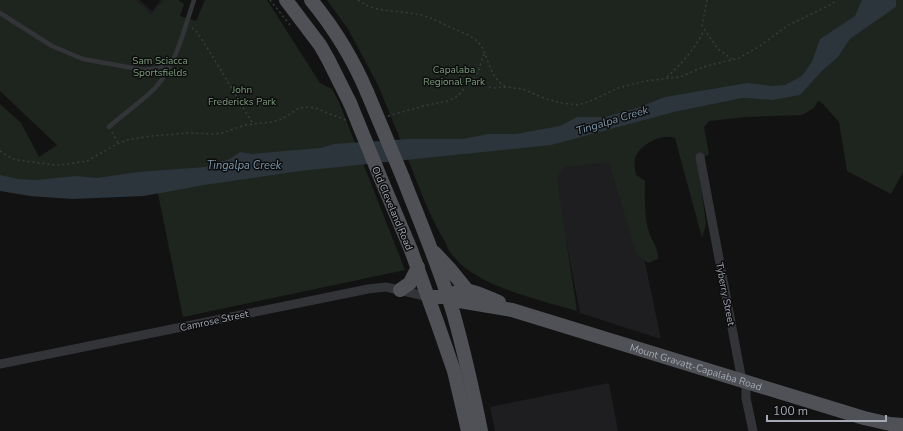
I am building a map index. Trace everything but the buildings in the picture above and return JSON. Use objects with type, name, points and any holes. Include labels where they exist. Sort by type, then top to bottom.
[{"type":"main road","name":"Old Cleveland Road","points":[[286,0],[328,59],[350,103],[418,267],[454,371],[468,431]]},
{"type":"main road","name":"Old Cleveland Road","points":[[311,0],[338,37],[367,92],[432,250],[458,329],[481,431]]},
{"type":"main road","points":[[432,250],[467,290]]},
{"type":"main road","points":[[400,290],[410,283],[418,267]]},
{"type":"main road","name":"Mount Gravatt-Capalaba Road","points":[[448,297],[454,293],[467,290],[503,304],[512,310]]},
{"type":"main road","name":"Mount Gravatt-Capalaba Road","points":[[429,298],[448,297],[459,301],[512,310],[864,418],[903,425]]},
{"type":"main road","points":[[458,329],[464,315],[471,309],[491,306]]},
{"type":"street","name":"Tyberry Street","points":[[700,156],[742,381],[746,386],[746,398],[753,431]]},
{"type":"street","name":"Camrose Street","points":[[0,364],[368,288],[382,287],[429,298]]},
{"type":"lane","points":[[109,127],[157,86],[173,60],[194,0]]},
{"type":"lane","points":[[0,13],[52,46],[83,59],[115,66],[144,70],[159,68],[173,60]]},
{"type":"path","points":[[270,0],[293,28]]},
{"type":"path","points":[[358,0],[363,5],[371,8],[430,17],[474,38],[482,47],[489,67],[501,84],[506,87]]},
{"type":"path","points":[[707,0],[702,26],[718,49],[732,59]]},
{"type":"path","points":[[471,83],[494,88],[506,87],[523,89],[546,99],[562,103],[578,104],[593,100],[618,88],[645,81],[680,77],[703,67],[750,52],[787,26],[826,7],[836,0]]},
{"type":"path","points":[[186,24],[197,32],[253,124]]},
{"type":"path","points":[[666,78],[678,68],[704,30]]},
{"type":"path","points":[[383,117],[448,101],[458,96],[465,87],[471,83],[478,72],[484,53]]},
{"type":"path","points":[[0,151],[17,160],[55,165],[67,164],[87,161],[128,140],[151,136],[189,133],[222,133],[245,125],[272,122],[282,119],[299,108],[314,108],[344,120],[352,120]]},
{"type":"path","points":[[109,127],[118,144]]},
{"type":"shaded area","points":[[136,0],[139,0],[152,11],[161,0],[164,0],[151,14]]},
{"type":"shaded area","points":[[622,152],[661,339],[580,313],[551,163]]},
{"type":"shaded area","points":[[609,383],[618,431],[495,431],[490,407]]},
{"type":"green space","points":[[0,0],[136,0],[151,14],[164,0],[178,0],[184,4],[180,16],[196,21],[205,0],[267,0],[320,83],[332,89],[339,102],[405,270],[183,317],[155,179],[0,181],[0,104],[21,123],[39,157],[57,145],[0,91]]},
{"type":"green space","name":"Capalaba Regional Park","points":[[327,0],[875,0],[794,88],[750,89],[587,130],[405,151],[378,85],[348,29]]},
{"type":"green space","points":[[896,0],[903,0],[903,172],[891,194],[847,171],[839,122],[822,103],[818,101],[814,108],[802,115],[747,117],[709,121],[704,127],[709,154],[698,162],[706,224],[702,238],[675,138],[664,137],[651,141],[637,154],[635,159],[636,175],[645,181],[647,223],[649,233],[658,254],[658,259],[648,263],[637,255],[609,162],[565,167],[558,176],[558,186],[577,311],[510,291],[493,284],[464,267],[452,254],[434,221],[424,201],[408,159],[463,154],[743,98],[773,100],[821,72],[838,57],[850,39],[896,7]]},
{"type":"water","name":"Tingalpa Creek","points":[[862,0],[896,0],[896,7],[850,39],[838,57],[821,72],[800,95],[773,100],[743,98],[674,112],[551,145],[300,171],[204,185],[144,196],[72,199],[30,196],[0,191],[0,175],[18,179],[37,180],[76,176],[97,178],[138,172],[205,167],[230,159],[240,152],[252,154],[320,148],[334,144],[409,139],[463,139],[488,134],[516,134],[560,126],[577,117],[605,117],[637,108],[665,97],[747,83],[772,86],[785,85],[802,76],[812,62],[820,39],[855,16]]},
{"type":"park label","name":"Sam Sciacca Sportsfields","points":[[160,66]]},
{"type":"park label","name":"John Fredericks Park","points":[[242,94]]}]
